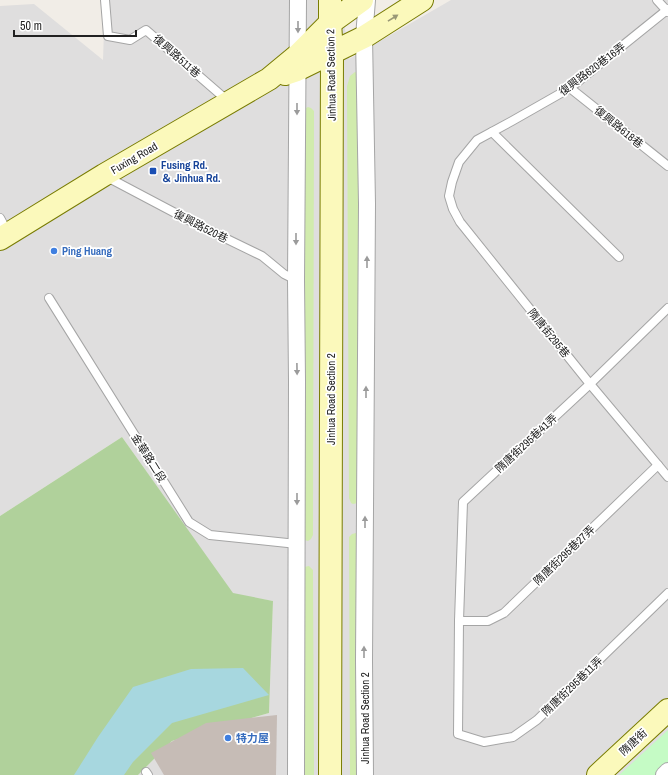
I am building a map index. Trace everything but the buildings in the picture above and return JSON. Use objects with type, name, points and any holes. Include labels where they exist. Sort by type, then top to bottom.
[{"type":"street","points":[[296,775],[296,280],[298,0]]},
{"type":"street","name":"Jinhua Road Section 2","points":[[330,0],[332,52],[330,775]]},
{"type":"street","name":"Fuxing Road","points":[[297,62],[330,23],[362,0]]},
{"type":"street","name":"Jinhua Road Section 2","points":[[365,775],[364,661],[367,204],[364,37],[366,0]]},
{"type":"street","name":"Fuxing Road","points":[[3,230],[104,175],[297,62],[332,52],[364,37],[422,0]]},
{"type":"street","name":"隋唐街","points":[[598,775],[668,710]]},
{"type":"street","points":[[664,775],[668,771]]},
{"type":"lane","name":"復興路511巷","points":[[105,0],[108,36],[130,40],[146,30],[229,102]]},
{"type":"lane","points":[[657,0],[667,10]]},
{"type":"lane","name":"復興路620巷16弄","points":[[452,182],[459,162],[477,140],[570,88],[667,10]]},
{"type":"lane","name":"復興路618巷","points":[[570,88],[668,166]]},
{"type":"lane","points":[[492,132],[619,257]]},
{"type":"lane","name":"復興路520巷","points":[[104,175],[196,224],[262,256],[284,274],[296,280]]},
{"type":"lane","name":"隋唐街295巷","points":[[452,182],[449,196],[453,209],[460,222],[590,384],[668,477]]},
{"type":"lane","name":"金華路二段","points":[[49,298],[189,522],[210,535],[297,544]]},
{"type":"lane","name":"隋唐街295巷41弄","points":[[459,621],[463,502],[590,384],[668,308]]},
{"type":"lane","name":"隋唐街295巷27弄","points":[[459,621],[488,622],[504,613],[658,465]]},
{"type":"lane","name":"隋唐街295巷11弄","points":[[459,621],[458,734],[484,742],[514,737],[537,720],[668,593]]},
{"type":"shaded area","points":[[105,0],[341,0],[349,59],[451,0],[668,0],[668,775],[138,775],[172,741],[269,713],[273,601],[233,594],[122,437],[0,516],[0,6],[34,4],[103,60]]},
{"type":"green space","points":[[355,72],[361,76],[358,503],[353,504],[349,498],[347,86],[350,76]]},
{"type":"green space","points":[[308,107],[314,111],[314,114],[313,535],[308,541],[304,540],[301,115],[304,109]]},
{"type":"green space","points":[[122,437],[233,593],[273,601],[269,713],[172,741],[138,775],[0,775],[0,516]]},
{"type":"green space","points":[[356,533],[358,534],[361,775],[350,775],[349,537]]},
{"type":"green space","points":[[309,566],[313,570],[314,775],[300,775],[304,567]]},
{"type":"green space","points":[[668,730],[668,763],[655,775],[619,775]]},
{"type":"water","points":[[243,668],[269,695],[172,723],[133,762],[124,775],[74,775],[98,737],[133,687],[191,669]]},
{"type":"place","name":"Fusing Rd. ＆ Jinhua Rd.","points":[[153,171]]},
{"type":"place","name":"Ping Huang","points":[[54,251]]},
{"type":"place","name":"特力屋","points":[[228,738]]}]
